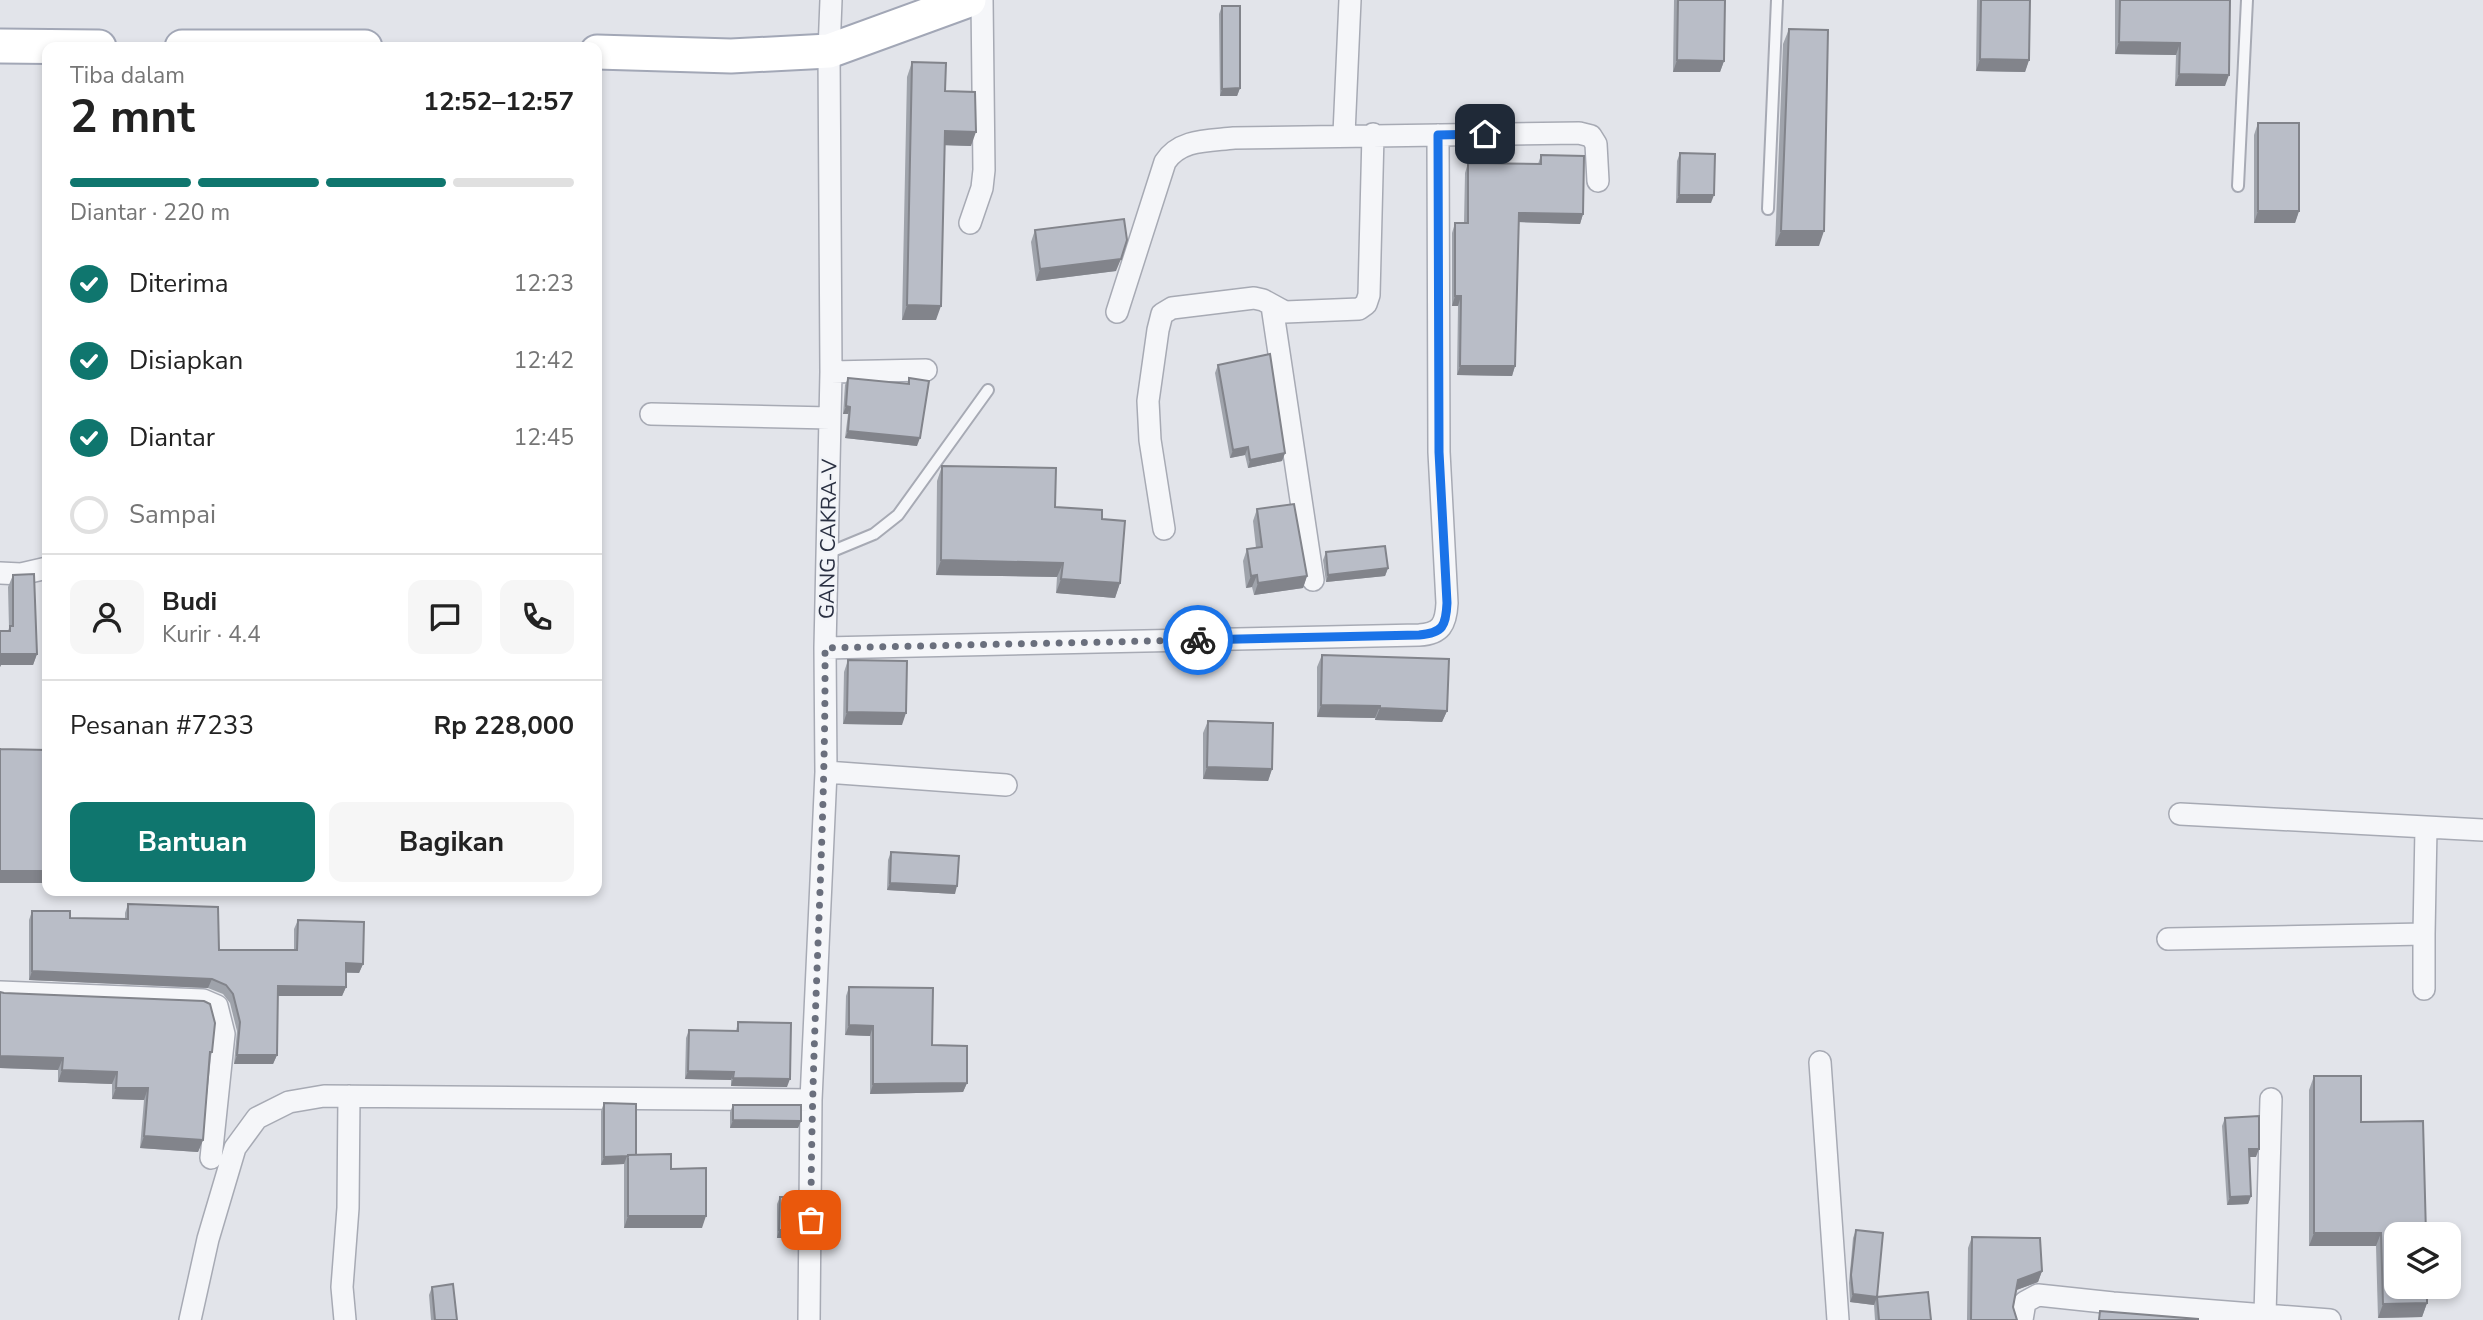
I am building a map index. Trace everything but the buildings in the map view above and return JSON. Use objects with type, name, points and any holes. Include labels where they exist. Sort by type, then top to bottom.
[{"type":"main road","points":[[602,52],[731,56],[829,51],[969,0]]},
{"type":"main road","points":[[0,46],[42,46]]},
{"type":"street","name":"GANG CAKRA-V","points":[[809,1320],[811,1100],[826,772],[825,648],[831,372],[831,0]]},
{"type":"street","points":[[970,223],[982,188],[984,170],[982,0]]},
{"type":"street","points":[[1344,134],[1350,0]]},
{"type":"street","points":[[1117,312],[1165,162],[1172,151],[1184,144],[1234,138],[1344,134],[1579,133],[1591,136],[1596,144],[1598,181]]},
{"type":"street","points":[[1164,529],[1150,440],[1148,401],[1162,314],[1172,308],[1254,298],[1285,312],[1359,309],[1366,304],[1369,295],[1373,134]]},
{"type":"street","points":[[825,648],[1405,636],[1437,632],[1442,628],[1447,603],[1439,452],[1438,135]]},
{"type":"street","points":[[1272,306],[1313,580]]},
{"type":"street","points":[[831,372],[926,370]]},
{"type":"street","points":[[651,414],[830,418]]},
{"type":"street","points":[[0,573],[21,574],[42,569]]},
{"type":"street","points":[[826,772],[1006,785]]},
{"type":"street","points":[[2180,814],[2483,830]]},
{"type":"street","points":[[2424,989],[2426,828]]},
{"type":"street","points":[[2168,939],[2424,934]]},
{"type":"street","points":[[0,992],[203,1000],[217,1006],[224,1034],[211,1158]]},
{"type":"street","points":[[1821,1062],[1838,1320]]},
{"type":"street","points":[[190,1320],[208,1239],[235,1148],[257,1118],[289,1102],[324,1096],[811,1100]]},
{"type":"street","points":[[345,1320],[342,1286],[348,1209],[349,1097]]},
{"type":"street","points":[[2265,1314],[2271,1099]]},
{"type":"street","points":[[2022,1320],[2025,1302],[2038,1295],[2330,1320]]},
{"type":"lane","points":[[1768,209],[1777,0]]},
{"type":"lane","points":[[2238,186],[2247,0]]},
{"type":"lane","points":[[828,553],[874,534],[898,515],[988,390]]},
{"type":"way so far","points":[[811,1220],[811,1100],[826,772],[825,648],[1198,640]]},
{"type":"route","points":[[1198,640],[1419,635],[1437,632],[1442,628],[1447,603],[1439,452],[1438,135],[1485,134]]}]
